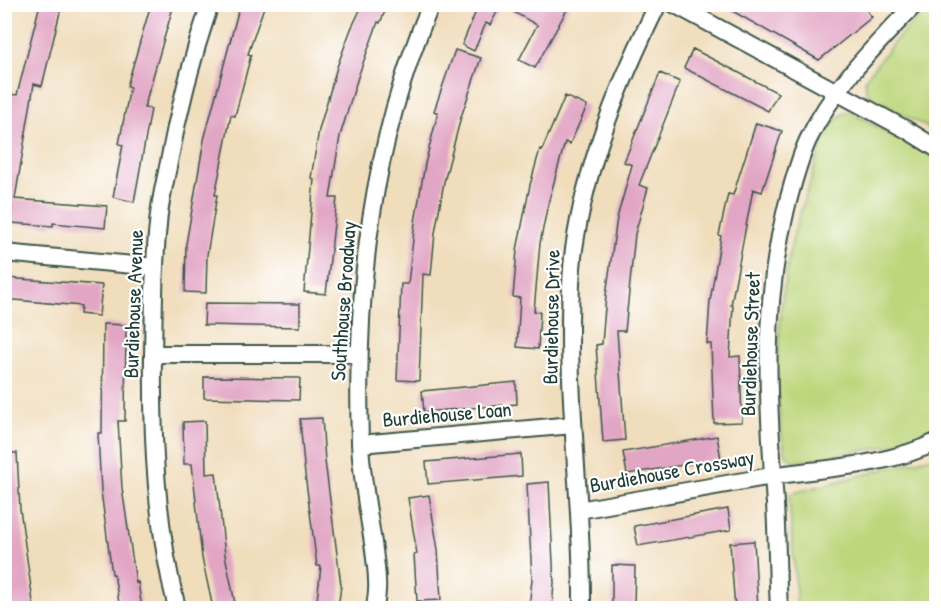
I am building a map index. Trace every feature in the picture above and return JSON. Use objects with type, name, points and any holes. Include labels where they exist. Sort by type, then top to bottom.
[{"type":"street","name":"Burdiehouse Avenue","points":[[177,609],[156,487],[152,399],[154,267],[158,222],[174,136],[186,82],[210,4]]},
{"type":"street","name":"Southhouse Broadway","points":[[375,609],[378,581],[360,444],[359,354],[363,276],[384,146],[402,82],[431,4]]},
{"type":"street","name":"Burdiehouse Drive","points":[[582,609],[581,541],[573,425],[570,291],[574,250],[586,185],[602,134],[658,4]]},
{"type":"street","points":[[674,4],[908,130],[936,148]]},
{"type":"street","name":"Burdiehouse Street","points":[[780,609],[767,366],[774,274],[780,236],[795,177],[808,141],[836,93],[872,49],[915,4]]},
{"type":"street","points":[[4,253],[154,267]]},
{"type":"street","points":[[153,354],[359,354]]},
{"type":"street","name":"Burdiehouse Loan","points":[[360,444],[573,425]]},
{"type":"street","name":"Burdiehouse Crossway","points":[[579,510],[900,456],[936,442]]},
{"type":"green space","points":[[931,5],[936,5],[936,132],[876,101],[866,91],[865,79],[895,41]]},
{"type":"green space","points":[[849,111],[936,159],[936,428],[895,445],[795,462],[785,452],[781,428],[778,351],[782,300],[794,233],[823,140],[840,116]]},
{"type":"green space","points":[[936,456],[936,608],[797,608],[789,494]]},
{"type":"building","points":[[40,4],[62,4],[42,86],[34,84],[15,199],[107,206],[105,228],[53,223],[53,226],[11,223],[12,209],[4,208],[4,121],[9,94],[17,95]]},
{"type":"building","points":[[151,4],[174,4],[144,108],[151,109],[134,202],[113,197],[123,145],[119,144],[130,87],[127,86]]},
{"type":"building","points":[[240,4],[265,4],[248,54],[251,55],[235,116],[231,115],[215,195],[217,195],[207,255],[206,293],[185,292],[186,244],[204,140]]},
{"type":"building","points":[[363,4],[388,4],[380,23],[378,22],[358,77],[340,136],[330,198],[337,198],[326,294],[304,292],[314,179],[311,178],[319,130],[337,67]]},
{"type":"building","points":[[479,4],[570,4],[535,68],[519,60],[537,25],[501,5],[490,25],[486,23],[474,51],[462,45]]},
{"type":"building","points":[[720,4],[840,4],[847,8],[852,4],[861,4],[872,17],[819,60]]},
{"type":"building","points":[[693,49],[778,93],[768,111],[684,68]]},
{"type":"building","points":[[455,50],[481,58],[461,117],[444,182],[435,233],[431,275],[423,274],[419,381],[397,380],[401,284],[408,284],[425,164],[438,113],[434,111]]},
{"type":"building","points":[[660,73],[680,82],[639,185],[648,188],[635,234],[625,331],[617,331],[625,440],[603,442],[596,345],[602,344],[606,295],[617,218],[632,165],[624,162]]},
{"type":"building","points":[[565,96],[587,106],[570,144],[565,142],[540,243],[534,311],[540,312],[538,349],[517,347],[520,298],[513,297],[517,250],[540,149],[542,150]]},
{"type":"building","points":[[756,123],[782,131],[762,192],[753,189],[731,305],[733,305],[730,357],[740,356],[742,422],[714,423],[711,344],[707,344],[710,301],[721,236],[719,235],[728,194],[733,195]]},
{"type":"building","points":[[6,278],[102,285],[99,316],[80,314],[81,306],[4,299]]},
{"type":"building","points":[[205,303],[300,304],[300,327],[204,325]]},
{"type":"building","points":[[103,324],[126,325],[125,421],[118,421],[122,488],[142,609],[120,609],[114,574],[112,574],[101,491],[98,433],[102,433]]},
{"type":"building","points":[[204,377],[300,378],[299,400],[204,398]]},
{"type":"building","points":[[516,382],[517,404],[424,412],[422,391]]},
{"type":"building","points":[[322,418],[325,461],[341,585],[338,609],[316,609],[321,566],[317,566],[300,419]]},
{"type":"building","points":[[205,421],[206,474],[216,473],[225,555],[235,603],[213,608],[202,558],[192,464],[184,464],[183,422]]},
{"type":"building","points":[[717,436],[721,459],[627,474],[623,452]]},
{"type":"building","points":[[4,453],[17,453],[20,509],[34,609],[10,609],[4,576]]},
{"type":"building","points":[[521,454],[522,476],[428,484],[426,462]]},
{"type":"building","points":[[549,482],[554,583],[552,609],[529,609],[532,579],[527,484]]},
{"type":"building","points":[[429,495],[438,550],[441,600],[417,601],[414,555],[417,554],[408,498]]},
{"type":"building","points":[[728,509],[731,530],[638,546],[634,526]]},
{"type":"building","points":[[754,541],[758,609],[735,609],[730,543]]},
{"type":"building","points":[[612,565],[635,566],[634,605],[612,605]]}]
